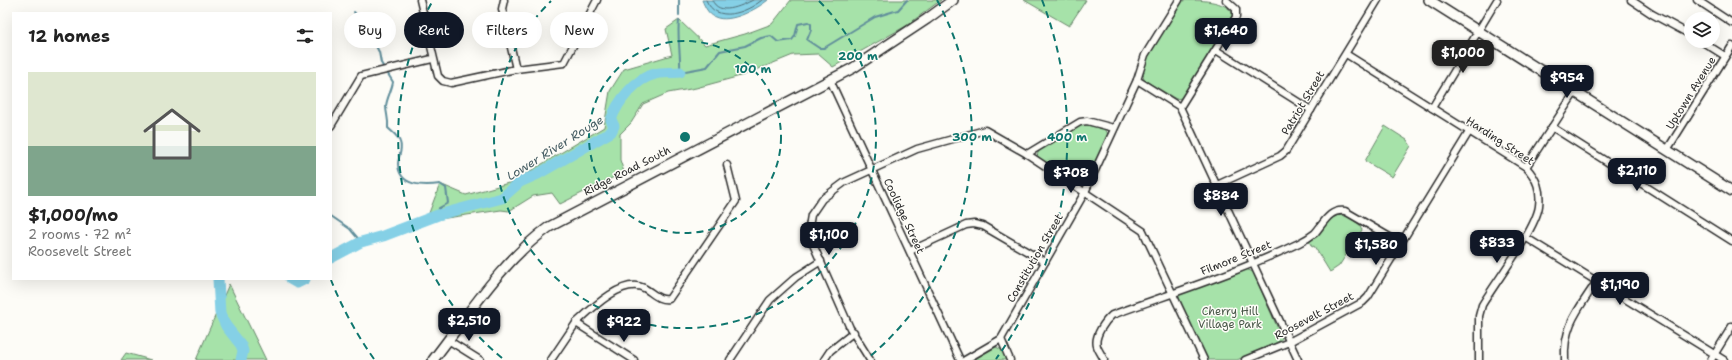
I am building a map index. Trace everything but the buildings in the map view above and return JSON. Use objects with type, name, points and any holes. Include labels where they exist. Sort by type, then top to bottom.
[{"type":"main road","name":"Ridge Road South","points":[[433,360],[481,296],[511,260],[549,227],[594,202],[830,80],[881,50],[953,0]]},
{"type":"main road","points":[[1429,0],[1732,191]]},
{"type":"street","points":[[420,0],[432,59],[438,76],[446,82],[516,69],[564,63],[597,0]]},
{"type":"street","points":[[504,0],[502,9],[516,69]]},
{"type":"street","name":"Constitution Street","points":[[1001,339],[1085,192],[1137,80],[1145,55],[1179,0]]},
{"type":"street","points":[[1180,107],[1236,17],[1236,9],[1226,0]]},
{"type":"street","name":"Patriot Street","points":[[1216,185],[1280,156],[1286,151],[1378,0]]},
{"type":"street","points":[[1432,108],[1497,0]]},
{"type":"street","points":[[1631,0],[1652,14],[1684,31]]},
{"type":"street","points":[[1698,0],[1732,23]]},
{"type":"street","name":"Uptown Avenue","points":[[1667,150],[1732,46]]},
{"type":"street","points":[[1712,48],[1725,56]]},
{"type":"street","points":[[1216,50],[1311,110]]},
{"type":"street","name":"Harding Street","points":[[1346,54],[1526,167],[1537,182],[1540,192],[1537,216],[1482,305],[1479,316],[1479,360]]},
{"type":"street","points":[[332,124],[361,76],[432,59]]},
{"type":"street","name":"Coolidge Street","points":[[830,80],[960,360]]},
{"type":"street","points":[[1137,80],[1180,107],[1298,360]]},
{"type":"street","points":[[1526,167],[1575,92]]},
{"type":"street","points":[[1027,154],[1080,122],[1087,121],[1114,128]]},
{"type":"street","points":[[1552,127],[1732,241]]},
{"type":"street","points":[[870,360],[854,332],[808,233],[811,215],[822,199],[833,190],[871,170],[918,149],[985,130],[1027,154],[1143,231],[1204,360]]},
{"type":"street","name":"Roosevelt Street","points":[[1246,360],[1289,342],[1363,302],[1368,297],[1469,132]]},
{"type":"street","points":[[551,360],[576,323],[593,307],[610,295],[628,286],[637,285],[663,300],[669,299],[736,201],[727,166]]},
{"type":"street","name":"Filmore Street","points":[[1104,360],[1097,345],[1097,339],[1107,320],[1112,315],[1253,264],[1311,236],[1327,217],[1339,210],[1350,213],[1400,243]]},
{"type":"street","points":[[910,251],[966,225],[974,224],[983,226],[1044,262]]},
{"type":"street","points":[[1525,237],[1597,281],[1713,357],[1724,360]]},
{"type":"street","points":[[730,360],[770,300],[796,277],[821,261]]},
{"type":"street","points":[[1564,360],[1564,346],[1567,329],[1597,281]]},
{"type":"street","points":[[576,323],[634,360]]},
{"type":"street","points":[[1713,357],[1732,326]]},
{"type":"street","points":[[824,360],[830,351],[854,332]]},
{"type":"street","points":[[965,360],[1001,339],[1010,360]]},
{"type":"street","points":[[448,340],[480,360]]},
{"type":"green space","points":[[791,0],[941,0],[906,26],[833,67],[818,54],[793,55],[744,75],[696,88],[668,93],[643,104],[631,123],[620,134],[620,160],[624,172],[560,204],[552,193],[533,196],[509,211],[501,210],[426,221],[440,184],[466,195],[512,182],[604,127],[610,91],[624,69],[672,55],[666,29],[679,20],[705,45],[745,34],[772,24]]},
{"type":"green space","points":[[1024,0],[1086,0],[1069,26]]},
{"type":"green space","points":[[1182,0],[1218,3],[1229,9],[1233,14],[1182,98],[1176,99],[1144,80],[1143,72],[1150,51]]},
{"type":"green space","points":[[1082,124],[1102,128],[1107,132],[1108,136],[1086,180],[1081,184],[1039,158],[1037,155],[1040,149]]},
{"type":"green space","points":[[1385,126],[1407,140],[1411,146],[1392,177],[1365,161]]},
{"type":"green space","points":[[1335,215],[1347,216],[1360,225],[1362,230],[1339,266],[1330,272],[1314,246],[1312,247],[1309,241],[1328,220]]},
{"type":"green space","name":"Cherry Hill Village Park","points":[[1246,269],[1253,272],[1282,338],[1280,341],[1237,360],[1207,360],[1179,300],[1179,296],[1183,292]]},
{"type":"green space","points":[[229,284],[266,360],[196,360]]},
{"type":"green space","points":[[996,347],[1002,350],[1007,360],[973,360]]},
{"type":"green space","points":[[126,353],[151,360],[121,360]]},
{"type":"water","points":[[702,0],[768,0],[743,14],[728,19],[721,19],[710,14]]},
{"type":"waterway","points":[[679,0],[679,15]]},
{"type":"waterway","name":"Lower River Rouge","points":[[679,21],[678,34],[680,72],[707,67],[720,51],[745,46],[761,38],[771,36],[778,42],[792,40],[795,36],[798,24],[808,22],[811,24],[811,30],[807,40],[819,48],[824,48],[875,17],[898,10],[907,0]]},
{"type":"waterway","points":[[377,48],[381,63],[393,82],[386,109],[388,128],[398,138],[401,145],[398,164],[399,172],[408,181],[413,183],[420,185],[440,184],[446,188],[448,203],[439,208],[438,215]]},
{"type":"waterway","name":"Lower River Rouge","points":[[332,257],[361,242],[383,236],[438,215],[502,198],[520,182],[538,174],[611,132],[614,126],[611,120],[618,106],[628,92],[641,80],[658,73],[680,72]]},
{"type":"waterway","points":[[332,217],[350,229],[361,242]]},
{"type":"waterway","name":"Lower River Rouge","points":[[218,280],[220,313],[226,326],[241,345],[243,351],[241,360]]},
{"type":"waterway","name":"Lower River Rouge","points":[[292,280],[297,283],[303,280]]}]
